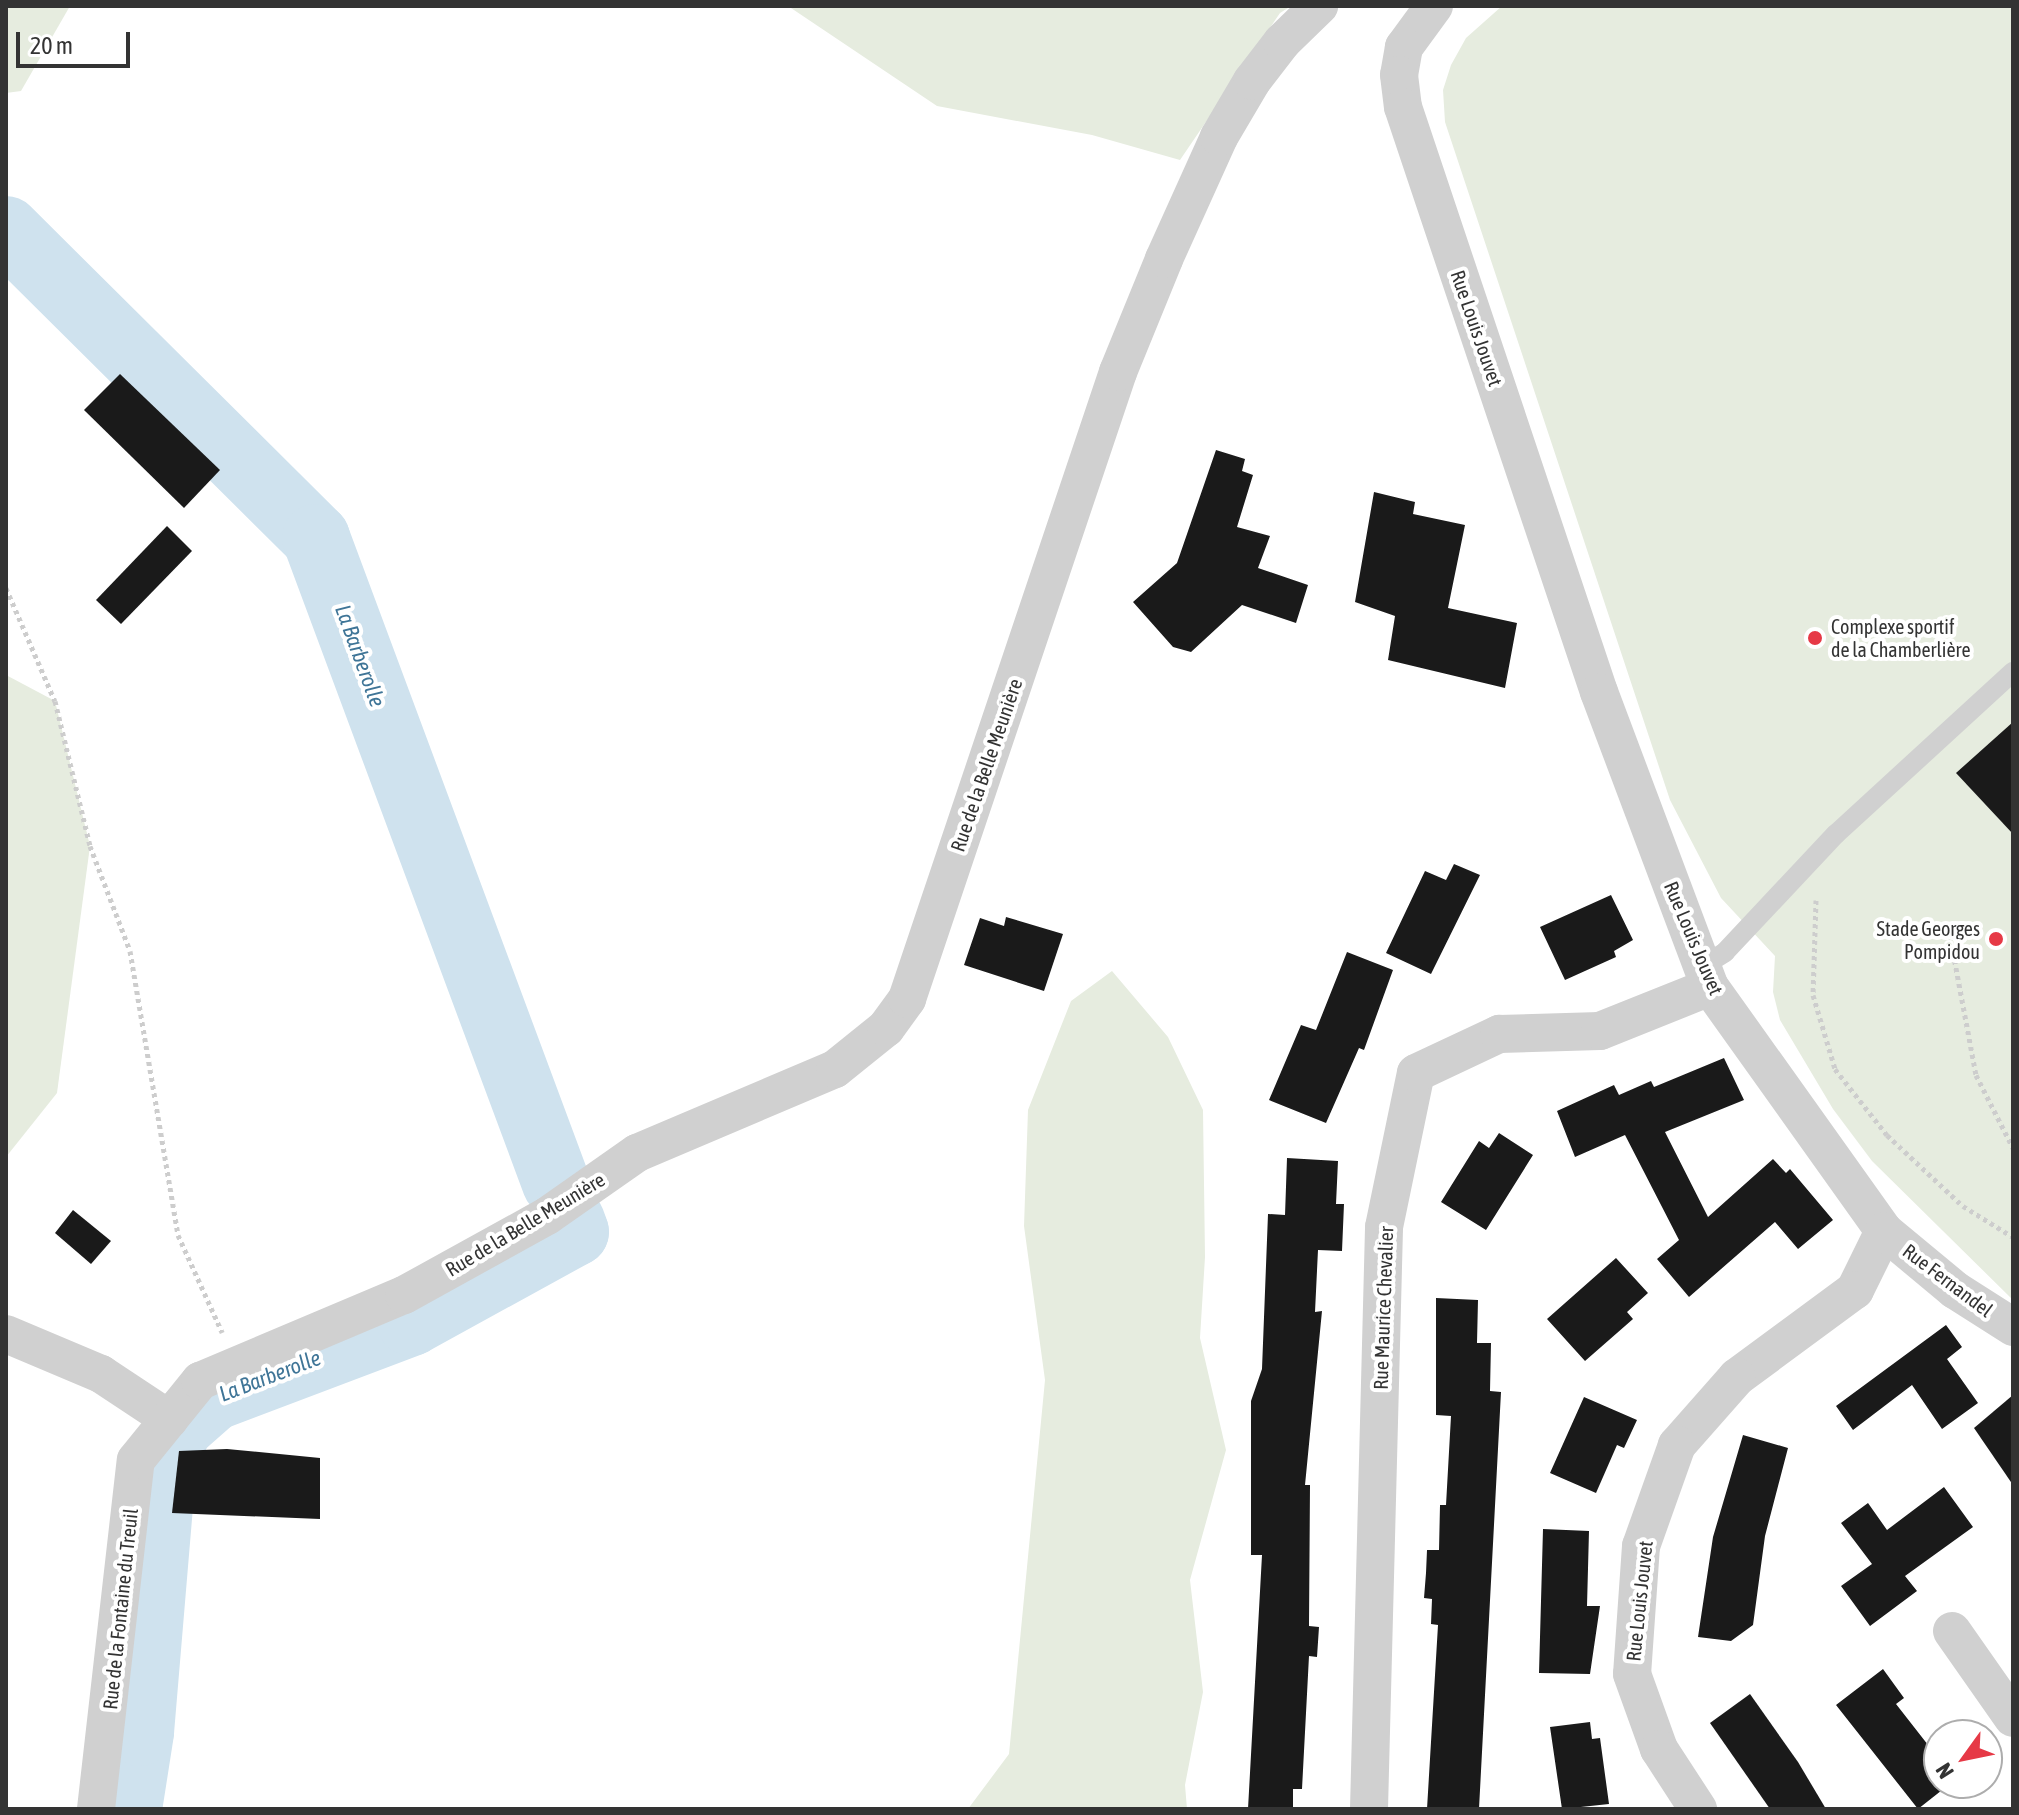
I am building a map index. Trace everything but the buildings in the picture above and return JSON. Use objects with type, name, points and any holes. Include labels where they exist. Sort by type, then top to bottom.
[{"type":"street","name":"Rue de la Belle Meunière","points":[[237,1366],[404,1295],[547,1216],[637,1153],[835,1069],[886,1028],[907,999],[1118,372],[1164,259],[1219,137],[1252,81],[1282,42],[1319,6]]},
{"type":"street","name":"Rue Louis Jouvet","points":[[1434,6],[1404,47],[1399,75],[1403,107],[1599,692],[1707,977],[1884,1231],[1855,1290],[1737,1377],[1677,1445],[1641,1546],[1632,1674],[1659,1749],[1698,1809]]},
{"type":"street","name":"Rue Maurice Chevalier","points":[[1369,1809],[1384,1227],[1416,1073],[1499,1034],[1600,1031],[1707,977]]},
{"type":"street","name":"Rue Fernandel","points":[[1884,1231],[1955,1290],[2013,1327]]},
{"type":"street","points":[[6,1334],[101,1374],[169,1419],[200,1381],[237,1366]]},
{"type":"street","name":"Rue de la Fontaine du Treuil","points":[[96,1809],[136,1460],[169,1419]]},
{"type":"street","points":[[1952,1631],[2013,1718]]},
{"type":"lane","points":[[1707,977],[1725,952],[1836,834],[2013,672]]},
{"type":"path","points":[[6,588],[55,701],[90,846],[130,951],[178,1235],[237,1366]]},
{"type":"path","points":[[1836,834],[1812,914],[1813,995],[1835,1069],[1887,1135],[1963,1206],[2013,1237]]},
{"type":"path","points":[[1953,952],[1976,1075],[2013,1148]]},
{"type":"shaded area","points":[[6,6],[70,6],[21,91],[6,93]]},
{"type":"shaded area","points":[[788,6],[1291,6],[1280,13],[1180,160],[1092,135],[937,106]]},
{"type":"shaded area","name":"Complexe sportif de la Chamberlière","points":[[1502,6],[2013,6],[2013,1300],[1872,1161],[1833,1109],[1780,1020],[1773,992],[1775,956],[1721,898],[1670,800],[1445,122],[1443,90],[1451,65],[1466,38]]},
{"type":"shaded area","points":[[6,675],[55,701],[90,846],[57,1093],[6,1157]]},
{"type":"shaded area","points":[[1112,971],[1168,1037],[1203,1110],[1205,1257],[1200,1338],[1226,1450],[1190,1580],[1203,1692],[1185,1785],[1187,1809],[968,1809],[1009,1754],[1045,1380],[1024,1226],[1028,1110],[1071,1001]]},
{"type":"waterway","name":"La Barberolle","points":[[6,230],[316,538],[556,1183]]},
{"type":"waterway","name":"La Barberolle","points":[[128,1809],[140,1732],[163,1460],[179,1427],[213,1397],[411,1322],[575,1232],[571,1221]]},
{"type":"place","name":"Complexe sportif de la Chamberlière","points":[[1815,638]]},
{"type":"place","name":"Stade Georges Pompidou","points":[[1996,939]]}]
